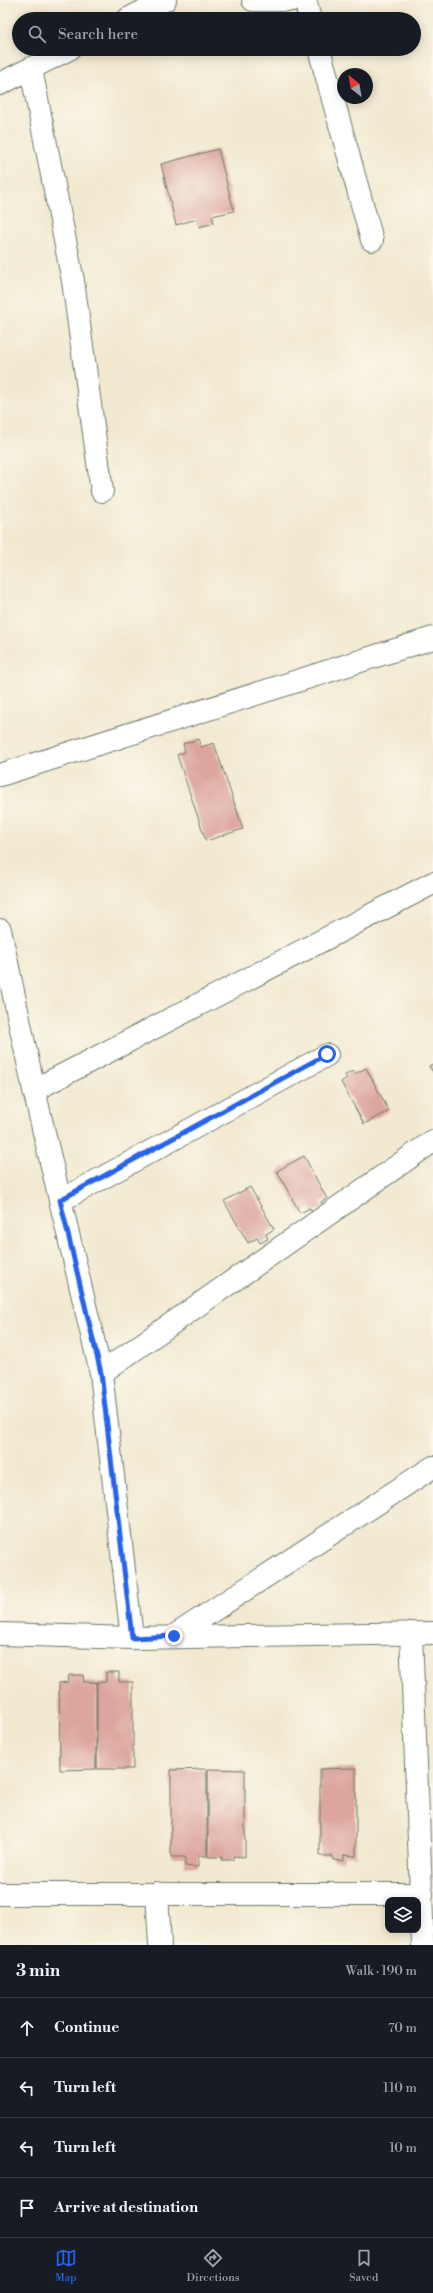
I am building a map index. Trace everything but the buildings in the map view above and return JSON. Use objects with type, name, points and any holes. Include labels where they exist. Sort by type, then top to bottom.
[{"type":"street","points":[[142,12],[165,0]]},
{"type":"street","points":[[253,0],[292,0]]},
{"type":"street","points":[[305,0],[308,12]]},
{"type":"street","points":[[0,84],[56,56]]},
{"type":"street","points":[[321,56],[372,240]]},
{"type":"street","points":[[31,69],[73,281],[102,491]]},
{"type":"street","points":[[0,775],[433,638]]},
{"type":"street","points":[[34,1090],[433,883]]},
{"type":"street","points":[[0,930],[34,1090],[101,1373],[132,1638]]},
{"type":"street","points":[[60,1200],[327,1054]]},
{"type":"street","points":[[101,1373],[433,1141]]},
{"type":"street","points":[[174,1636],[433,1467]]},
{"type":"street","points":[[411,1633],[423,1945]]},
{"type":"street","points":[[0,1634],[132,1638],[174,1636],[433,1633]]},
{"type":"street","points":[[157,1893],[160,1945]]},
{"type":"street","points":[[0,1894],[422,1894]]},
{"type":"route","points":[[174,1636],[132,1638],[101,1373],[60,1200],[327,1054]]}]
